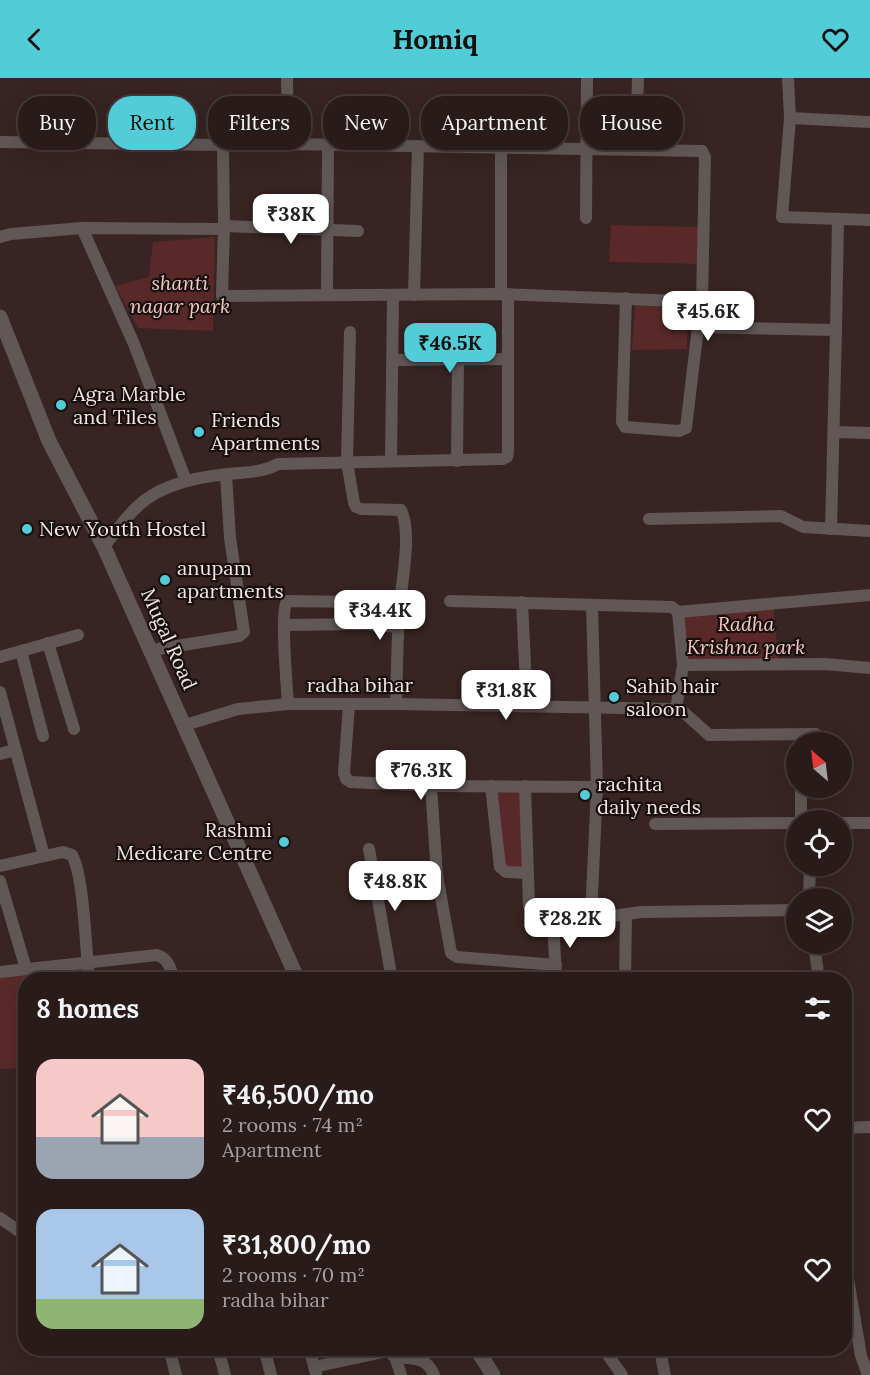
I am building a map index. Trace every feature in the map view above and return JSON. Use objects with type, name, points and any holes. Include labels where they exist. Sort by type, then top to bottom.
[{"type":"street","points":[[287,78],[287,96]]},
{"type":"street","points":[[586,96],[587,78]]},
{"type":"street","points":[[637,96],[638,78]]},
{"type":"street","points":[[788,78],[790,118],[782,217],[870,220]]},
{"type":"street","points":[[790,118],[870,122]]},
{"type":"street","points":[[0,142],[208,145]]},
{"type":"street","points":[[409,146],[421,146]]},
{"type":"street","points":[[414,294],[418,146]]},
{"type":"street","points":[[224,150],[222,296],[504,294],[702,302]]},
{"type":"street","points":[[327,295],[328,150]]},
{"type":"street","points":[[104,547],[137,506],[155,493],[186,481],[262,471],[278,464],[497,460],[507,457],[507,359],[501,150]]},
{"type":"street","points":[[585,150],[586,218]]},
{"type":"street","points":[[626,298],[622,422],[626,427],[679,431],[686,428],[702,302],[705,157],[702,151],[669,150]]},
{"type":"street","points":[[831,530],[838,219]]},
{"type":"street","points":[[0,237],[82,228],[218,230],[224,226],[358,231]]},
{"type":"street","points":[[82,228],[134,344],[186,481]]},
{"type":"street","points":[[391,461],[393,295]]},
{"type":"street","name":"Mugal Road","points":[[0,317],[49,441],[104,547],[152,650],[294,972]]},
{"type":"street","points":[[698,327],[836,330]]},
{"type":"street","points":[[350,332],[347,462],[351,493],[356,507],[401,510],[405,518],[396,704]]},
{"type":"street","points":[[458,359],[458,460]]},
{"type":"street","points":[[393,360],[507,359]]},
{"type":"street","points":[[834,432],[870,433]]},
{"type":"street","points":[[152,650],[239,636],[244,632],[230,538],[226,474]]},
{"type":"street","points":[[649,519],[782,516],[803,527],[870,531]]},
{"type":"street","points":[[678,612],[870,595]]},
{"type":"street","points":[[288,704],[284,625],[284,606],[287,601],[358,602],[363,604],[365,610],[365,624]]},
{"type":"street","points":[[450,601],[672,607],[678,612],[683,665],[676,709],[684,712],[710,735],[786,738]]},
{"type":"street","points":[[522,602],[527,706]]},
{"type":"street","points":[[591,917],[597,787],[592,605]]},
{"type":"street","points":[[284,625],[365,624],[398,627]]},
{"type":"street","points":[[0,657],[78,635]]},
{"type":"street","points":[[48,643],[74,729]]},
{"type":"street","points":[[21,651],[43,736]]},
{"type":"street","points":[[683,665],[825,664],[870,668]]},
{"type":"street","points":[[0,692],[44,856]]},
{"type":"street","name":"radha bihar","points":[[185,725],[238,709],[288,704],[676,709]]},
{"type":"street","points":[[349,705],[344,773],[346,779],[351,782],[431,786],[597,787]]},
{"type":"street","points":[[0,754],[15,750]]},
{"type":"street","points":[[431,786],[437,875],[451,953],[457,957],[556,965]]},
{"type":"street","points":[[491,786],[500,867],[506,872],[527,873]]},
{"type":"street","points":[[525,786],[527,873],[530,909],[534,915],[553,919],[640,912],[786,910]]},
{"type":"street","points":[[655,824],[786,823]]},
{"type":"street","points":[[852,823],[870,823]]},
{"type":"street","points":[[369,849],[391,972]]},
{"type":"street","points":[[0,866],[63,852],[69,853],[74,858],[80,884],[88,972]]},
{"type":"street","points":[[0,881],[26,969]]},
{"type":"street","points":[[626,914],[626,972]]},
{"type":"street","points":[[553,919],[556,972]]},
{"type":"street","points":[[815,954],[818,972]]},
{"type":"street","points":[[0,972],[157,955],[168,963],[171,972]]},
{"type":"street","points":[[852,1128],[870,1127]]},
{"type":"street","points":[[0,1218],[18,1230]]},
{"type":"street","points":[[852,1319],[868,1375]]},
{"type":"street","points":[[171,1356],[176,1375]]},
{"type":"street","points":[[220,1356],[225,1375]]},
{"type":"street","points":[[266,1356],[271,1375]]},
{"type":"street","points":[[311,1356],[316,1371],[366,1356]]},
{"type":"street","points":[[481,1356],[493,1375]]},
{"type":"street","points":[[609,1356],[622,1375]]},
{"type":"street","points":[[662,1356],[665,1375]]},
{"type":"street","points":[[401,1375],[395,1357],[422,1360],[428,1364],[434,1375]]},
{"type":"green space","points":[[611,225],[701,227],[701,264],[609,262]]},
{"type":"green space","name":"shanti nagar park","points":[[215,237],[213,331],[138,328],[115,286],[149,277],[153,242]]},
{"type":"green space","points":[[635,305],[688,305],[687,349],[632,350]]},
{"type":"green space","name":"Radha Krishna park","points":[[773,604],[779,665],[683,665],[678,612]]},
{"type":"green space","points":[[491,786],[525,786],[527,873],[503,871]]},
{"type":"green space","points":[[87,962],[88,972],[18,972],[18,1068],[0,1069],[0,972]]},
{"type":"place","name":"Agra Marble and Tiles","points":[[61,405]]},
{"type":"place","name":"Friends Apartments","points":[[199,432]]},
{"type":"place","name":"New Youth Hostel","points":[[27,529]]},
{"type":"place","name":"anupam apartments","points":[[165,580]]},
{"type":"place","name":"Sahib hair saloon","points":[[614,697]]},
{"type":"place","name":"rachita daily needs","points":[[585,795]]},
{"type":"place","name":"Rashmi Medicare Centre","points":[[284,842]]}]
